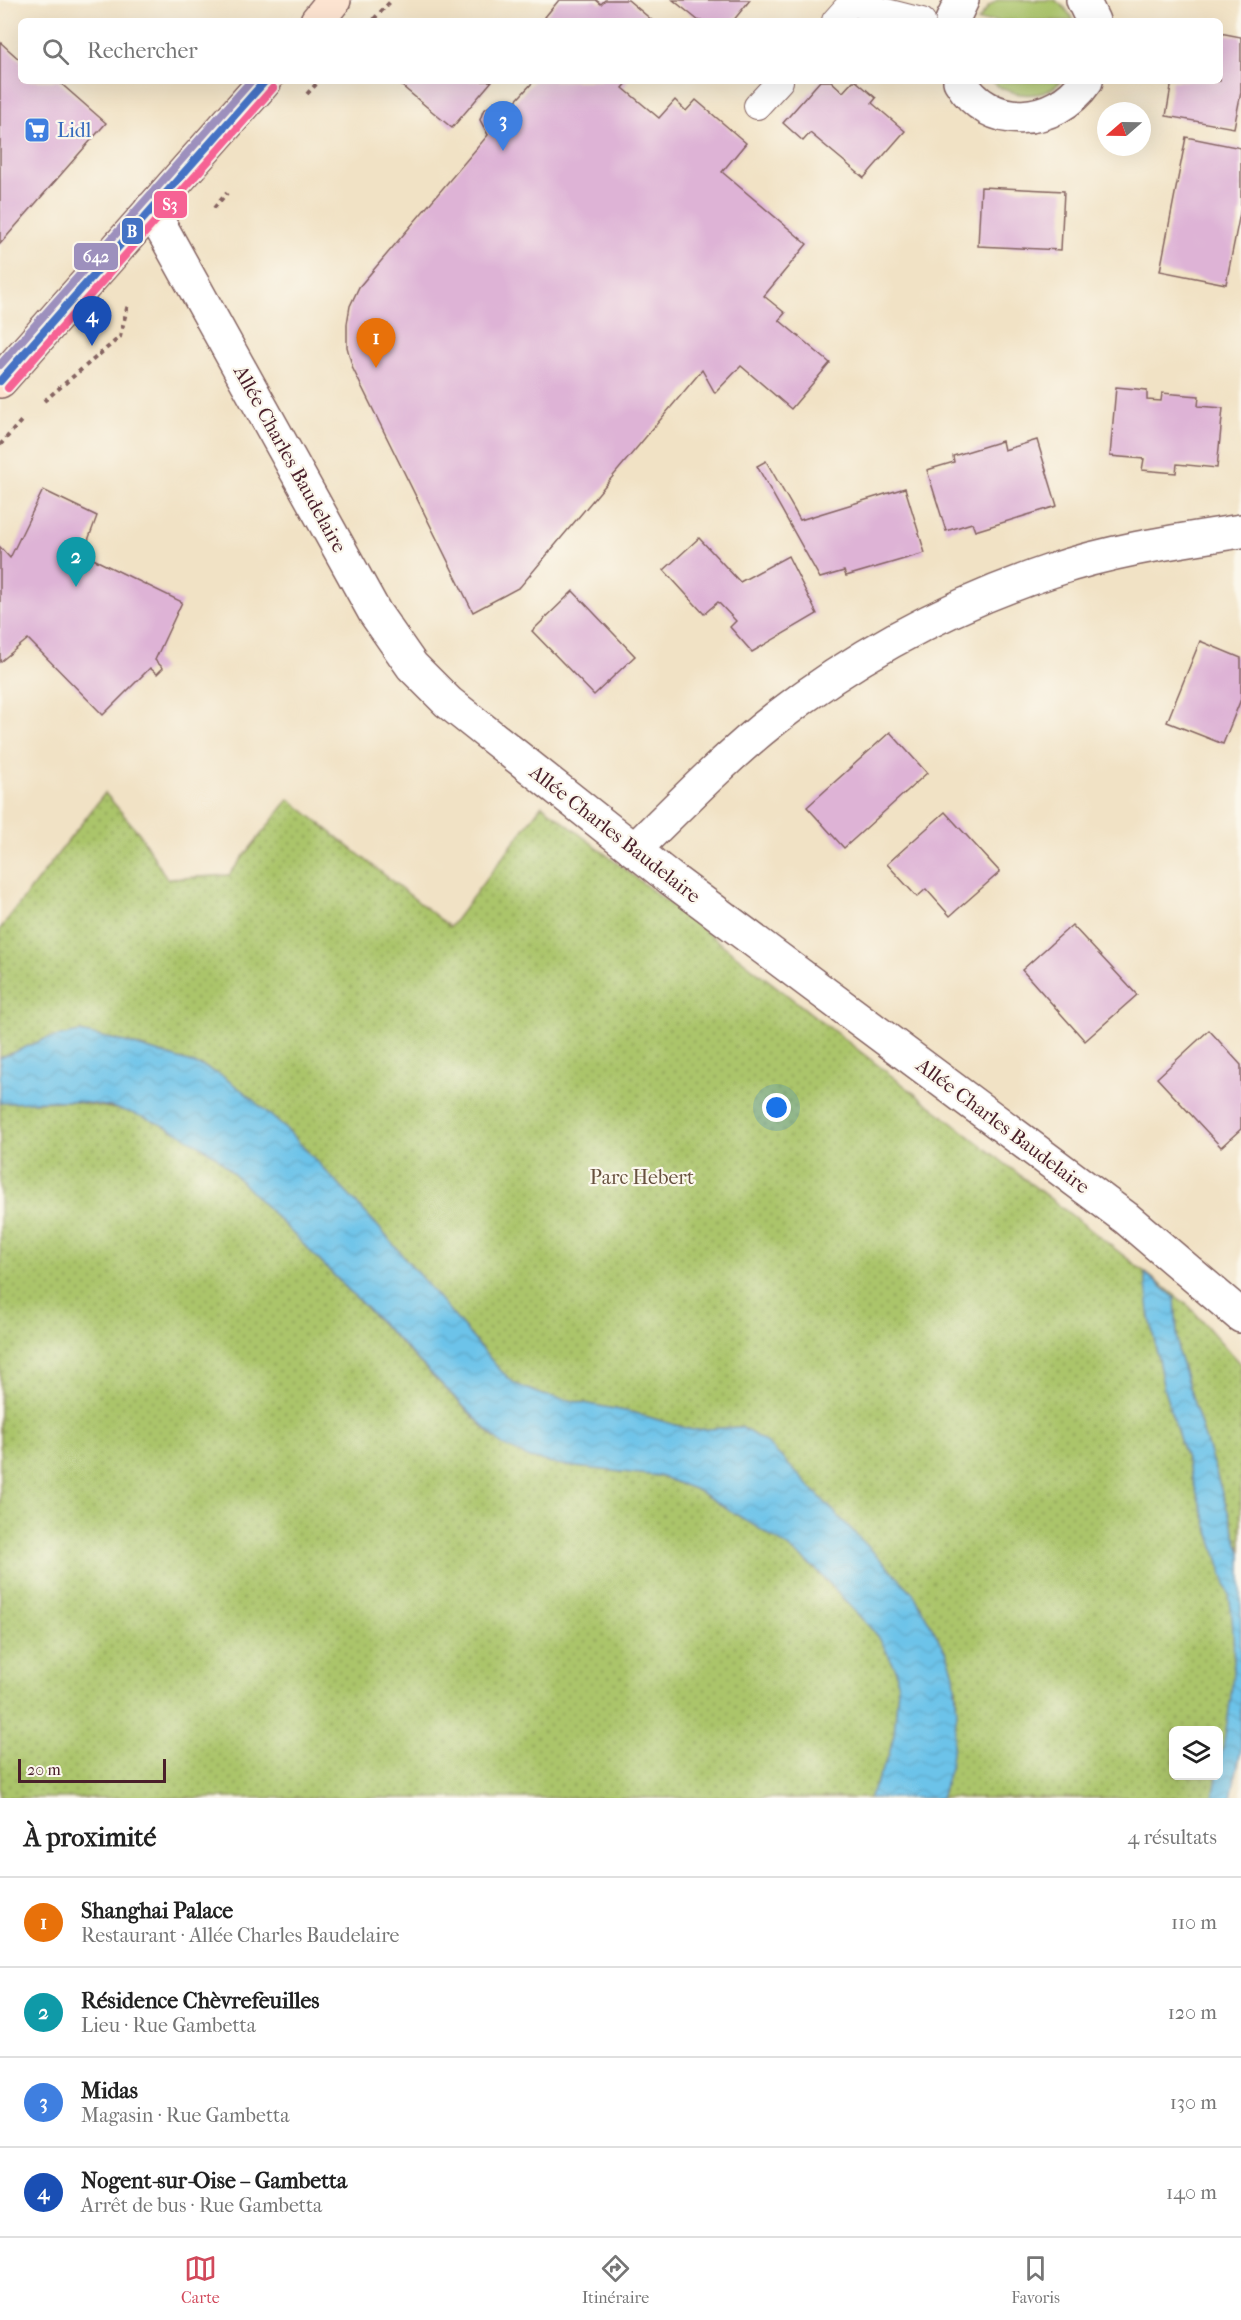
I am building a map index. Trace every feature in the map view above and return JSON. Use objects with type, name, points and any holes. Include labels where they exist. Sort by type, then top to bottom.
[{"type":"main road","points":[[319,18],[334,0]]},
{"type":"main road","points":[[0,381],[261,84]]},
{"type":"street","points":[[953,18],[962,0]]},
{"type":"street","points":[[1083,0],[1092,18]]},
{"type":"street","points":[[962,84],[968,93],[984,106],[1004,115],[1027,117],[1062,106],[1084,84]]},
{"type":"street","name":"Allée Charles Baudelaire","points":[[151,208],[375,613],[393,642],[412,666],[448,702],[634,850],[1126,1218],[1241,1316]]},
{"type":"street","points":[[634,850],[742,746],[777,717],[851,666],[933,620],[1005,588],[1071,565],[1156,544],[1241,531]]},
{"type":"lane","points":[[838,18],[851,3],[909,18]]},
{"type":"lane","points":[[757,106],[777,84]]},
{"type":"path","points":[[376,18],[392,0]]},
{"type":"green space","points":[[997,0],[1055,0],[1065,8],[1072,18],[980,18]]},
{"type":"green space","points":[[996,84],[1058,84],[1045,92],[1036,94],[1007,91]]},
{"type":"green space","name":"Parc Hebert","points":[[105,793],[139,833],[167,879],[229,875],[289,799],[450,927],[542,805],[1190,1307],[1241,1365],[1241,1553],[1178,1352],[1175,1298],[1149,1312],[1164,1390],[1229,1594],[1234,1662],[1223,1748],[1223,1726],[1169,1726],[1169,1780],[1217,1780],[1213,1798],[941,1798],[957,1695],[948,1656],[913,1593],[764,1441],[741,1427],[692,1430],[635,1413],[543,1395],[515,1384],[498,1368],[375,1223],[287,1130],[222,1076],[204,1067],[125,1042],[80,1032],[45,1039],[0,1058],[0,929]]},
{"type":"green space","points":[[70,1101],[137,1113],[188,1137],[216,1156],[494,1438],[567,1466],[659,1476],[697,1490],[784,1544],[816,1570],[878,1636],[896,1669],[898,1688],[894,1734],[889,1755],[869,1798],[0,1798],[0,1103]]},
{"type":"water","points":[[80,1032],[125,1042],[204,1067],[222,1076],[244,1092],[287,1130],[375,1223],[498,1368],[515,1384],[543,1395],[635,1413],[692,1430],[741,1427],[764,1441],[913,1593],[948,1656],[954,1674],[957,1712],[950,1768],[941,1798],[869,1798],[889,1755],[894,1734],[898,1688],[896,1669],[878,1636],[817,1570],[784,1544],[697,1490],[659,1476],[567,1466],[530,1458],[502,1445],[216,1156],[182,1135],[147,1118],[91,1103],[61,1101],[0,1103],[0,1058],[45,1039]]},
{"type":"water","points":[[1145,1273],[1175,1298],[1178,1352],[1241,1553],[1241,1750],[1231,1798],[1213,1798],[1216,1780],[1223,1780],[1223,1744],[1233,1672],[1234,1647],[1229,1594],[1164,1390],[1149,1312]]},
{"type":"building","points":[[559,0],[596,0],[601,4],[605,0],[628,0],[649,18],[546,18]]},
{"type":"building","points":[[673,0],[750,0],[735,18],[695,18]]},
{"type":"building","points":[[1223,34],[1241,37],[1241,92],[1234,128],[1166,116],[1171,84],[1223,84]]},
{"type":"building","name":"Lidl","points":[[0,42],[18,58],[18,84],[61,84],[106,123],[0,244]]},
{"type":"building","points":[[400,84],[489,84],[452,128]]},
{"type":"building","points":[[531,84],[626,84],[623,88],[659,118],[675,100],[686,111],[696,100],[746,143],[722,172],[807,244],[764,296],[785,313],[779,320],[830,363],[791,409],[741,366],[715,393],[702,370],[520,587],[473,612],[353,369],[347,347],[347,324],[350,306],[359,287],[488,135],[480,120],[483,111],[495,102],[511,106]]},
{"type":"building","points":[[817,84],[834,84],[843,92],[850,84],[860,84],[876,98],[872,103],[905,131],[864,178],[810,133],[803,141],[783,123]]},
{"type":"building","points":[[1186,137],[1241,148],[1241,208],[1226,284],[1160,271]]},
{"type":"building","points":[[981,187],[1064,191],[1061,250],[978,246]]},
{"type":"building","points":[[1116,387],[1147,390],[1147,400],[1161,401],[1162,393],[1199,396],[1198,406],[1223,408],[1217,468],[1177,464],[1176,473],[1142,470],[1144,459],[1110,456]]},
{"type":"building","points":[[1037,440],[1057,506],[975,531],[972,523],[946,531],[927,470],[954,462],[953,456],[1002,441],[1004,450]]},
{"type":"building","points":[[766,461],[800,520],[905,488],[925,553],[846,576],[844,571],[820,578],[757,466]]},
{"type":"building","points":[[43,490],[97,516],[83,554],[182,602],[155,660],[163,668],[157,674],[150,668],[103,715],[28,639],[0,662],[0,547],[10,558]]},
{"type":"building","points":[[699,538],[740,582],[788,556],[817,614],[752,652],[730,627],[736,621],[718,602],[704,614],[664,570]]},
{"type":"building","points":[[573,591],[635,656],[594,695],[532,631]]},
{"type":"building","points":[[1200,641],[1241,658],[1241,699],[1223,744],[1167,722]]},
{"type":"building","points":[[890,732],[927,773],[844,848],[807,807]]},
{"type":"building","points":[[945,812],[1000,872],[950,916],[926,889],[917,897],[887,864]]},
{"type":"building","points":[[1072,925],[1137,995],[1085,1041],[1022,970]]},
{"type":"building","points":[[1209,1030],[1241,1065],[1241,1129],[1221,1147],[1157,1078]]},
{"type":"transit line","name":"642","points":[[0,365],[248,84]]},
{"type":"transit line","name":"B","points":[[0,381],[262,84]]},
{"type":"transit line","name":"S3","points":[[8,388],[273,88]]},
{"type":"place","name":"Lidl","points":[[37,130]]},
{"type":"place","name":"Midas","points":[[503,151]]},
{"type":"place","name":"Nogent-sur-Oise – Gambetta","points":[[92,346]]},
{"type":"place","name":"Shanghai Palace","points":[[376,368]]},
{"type":"place","name":"Résidence Chèvrefeuilles","points":[[76,587]]}]
